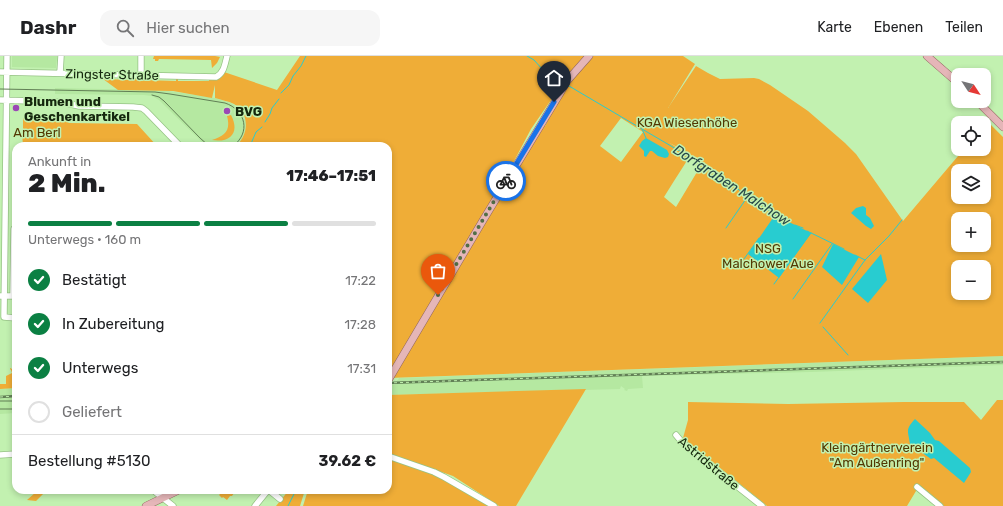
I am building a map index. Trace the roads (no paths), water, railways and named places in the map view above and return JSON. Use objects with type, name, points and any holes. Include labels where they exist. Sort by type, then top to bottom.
[{"type":"main road","points":[[392,374],[567,81],[589,56]]},
{"type":"main road","points":[[927,56],[951,77]]},
{"type":"main road","points":[[984,108],[1003,127]]},
{"type":"main road","points":[[146,506],[170,494]]},
{"type":"street","points":[[7,56],[7,100],[3,200],[5,229],[2,296],[4,317],[12,318]]},
{"type":"street","points":[[60,73],[61,56]]},
{"type":"street","points":[[140,56],[141,75]]},
{"type":"street","name":"Zingster Straße","points":[[0,72],[216,77],[222,72],[227,56]]},
{"type":"street","points":[[0,100],[61,102],[79,106],[142,108],[176,142]]},
{"type":"street","points":[[5,229],[12,229]]},
{"type":"street","name":"Astridstraße","points":[[676,435],[700,457],[762,506]]},
{"type":"street","points":[[0,455],[12,454]]},
{"type":"street","points":[[392,458],[444,477],[494,506]]},
{"type":"street","points":[[917,487],[940,506]]},
{"type":"street","points":[[158,494],[173,506]]},
{"type":"street","points":[[255,506],[265,494]]},
{"type":"street","points":[[273,494],[280,499]]},
{"type":"water","points":[[646,138],[667,150],[669,154],[668,157],[665,158],[658,156],[652,151],[650,151],[646,157],[644,156],[644,151],[639,146]]},
{"type":"water","points":[[863,206],[866,208],[866,215],[870,218],[874,226],[871,229],[851,213],[856,208]]},
{"type":"water","points":[[775,215],[811,233],[779,278],[748,254]]},
{"type":"water","points":[[833,244],[859,257],[842,285],[822,267]]},
{"type":"water","points":[[881,254],[887,280],[868,303],[852,289]]},
{"type":"water","points":[[915,419],[930,433],[935,440],[939,441],[970,468],[971,472],[964,483],[934,458],[931,459],[910,444],[908,428]]},
{"type":"waterway","points":[[281,93],[289,85],[306,56]]},
{"type":"waterway","name":"Dorfgraben Malchow","points":[[527,56],[534,60],[543,70],[562,81]]},
{"type":"waterway","name":"Dorfgraben Malchow","points":[[569,86],[642,129],[646,138]]},
{"type":"waterway","points":[[265,122],[272,108],[279,99]]},
{"type":"waterway","points":[[252,142],[256,132],[262,127]]},
{"type":"waterway","name":"Dorfgraben Malchow","points":[[642,129],[700,163],[777,216]]},
{"type":"waterway","points":[[726,228],[748,196]]},
{"type":"waterway","name":"Dorfgraben Malchow","points":[[780,217],[788,221]]},
{"type":"waterway","points":[[820,323],[865,260],[889,236],[902,220]]},
{"type":"waterway","name":"Dorfgraben Malchow","points":[[795,225],[803,228]]},
{"type":"waterway","name":"Dorfgraben Malchow","points":[[807,231],[844,249]]},
{"type":"waterway","points":[[774,284],[811,233]]},
{"type":"waterway","points":[[744,259],[759,238]]},
{"type":"waterway","points":[[793,299],[832,244]]},
{"type":"waterway","name":"Dorfgraben Malchow","points":[[855,255],[865,260]]},
{"type":"waterway","points":[[755,268],[759,262]]},
{"type":"waterway","name":"Dorfgraben Malchow","points":[[823,327],[848,355]]},
{"type":"waterway","points":[[288,506],[294,494]]},
{"type":"tram line","points":[[0,89],[155,92],[225,103],[238,111],[244,122],[244,129],[238,142]]},
{"type":"tram line","points":[[152,95],[159,97],[164,101],[204,142]]},
{"type":"tram line","points":[[0,401],[12,401]]},
{"type":"tram line","points":[[0,409],[12,409]]},
{"type":"railway","points":[[392,383],[1003,362]]},
{"type":"railway","points":[[0,397],[12,396]]},
{"type":"place","name":"Blumen und Geschenkartikel","points":[[16,108]]},
{"type":"place","name":"BVG","points":[[227,111]]},
{"type":"park label","name":"KGA Wiesenhöhe","points":[[687,122]]},
{"type":"park label","name":"Am Berl","points":[[37,132]]},
{"type":"park label","name":"NSG Malchower Aue","points":[[768,256]]},
{"type":"park label","name":"Kleingärtnerverein \"Am Außenring\"","points":[[877,454]]}]
